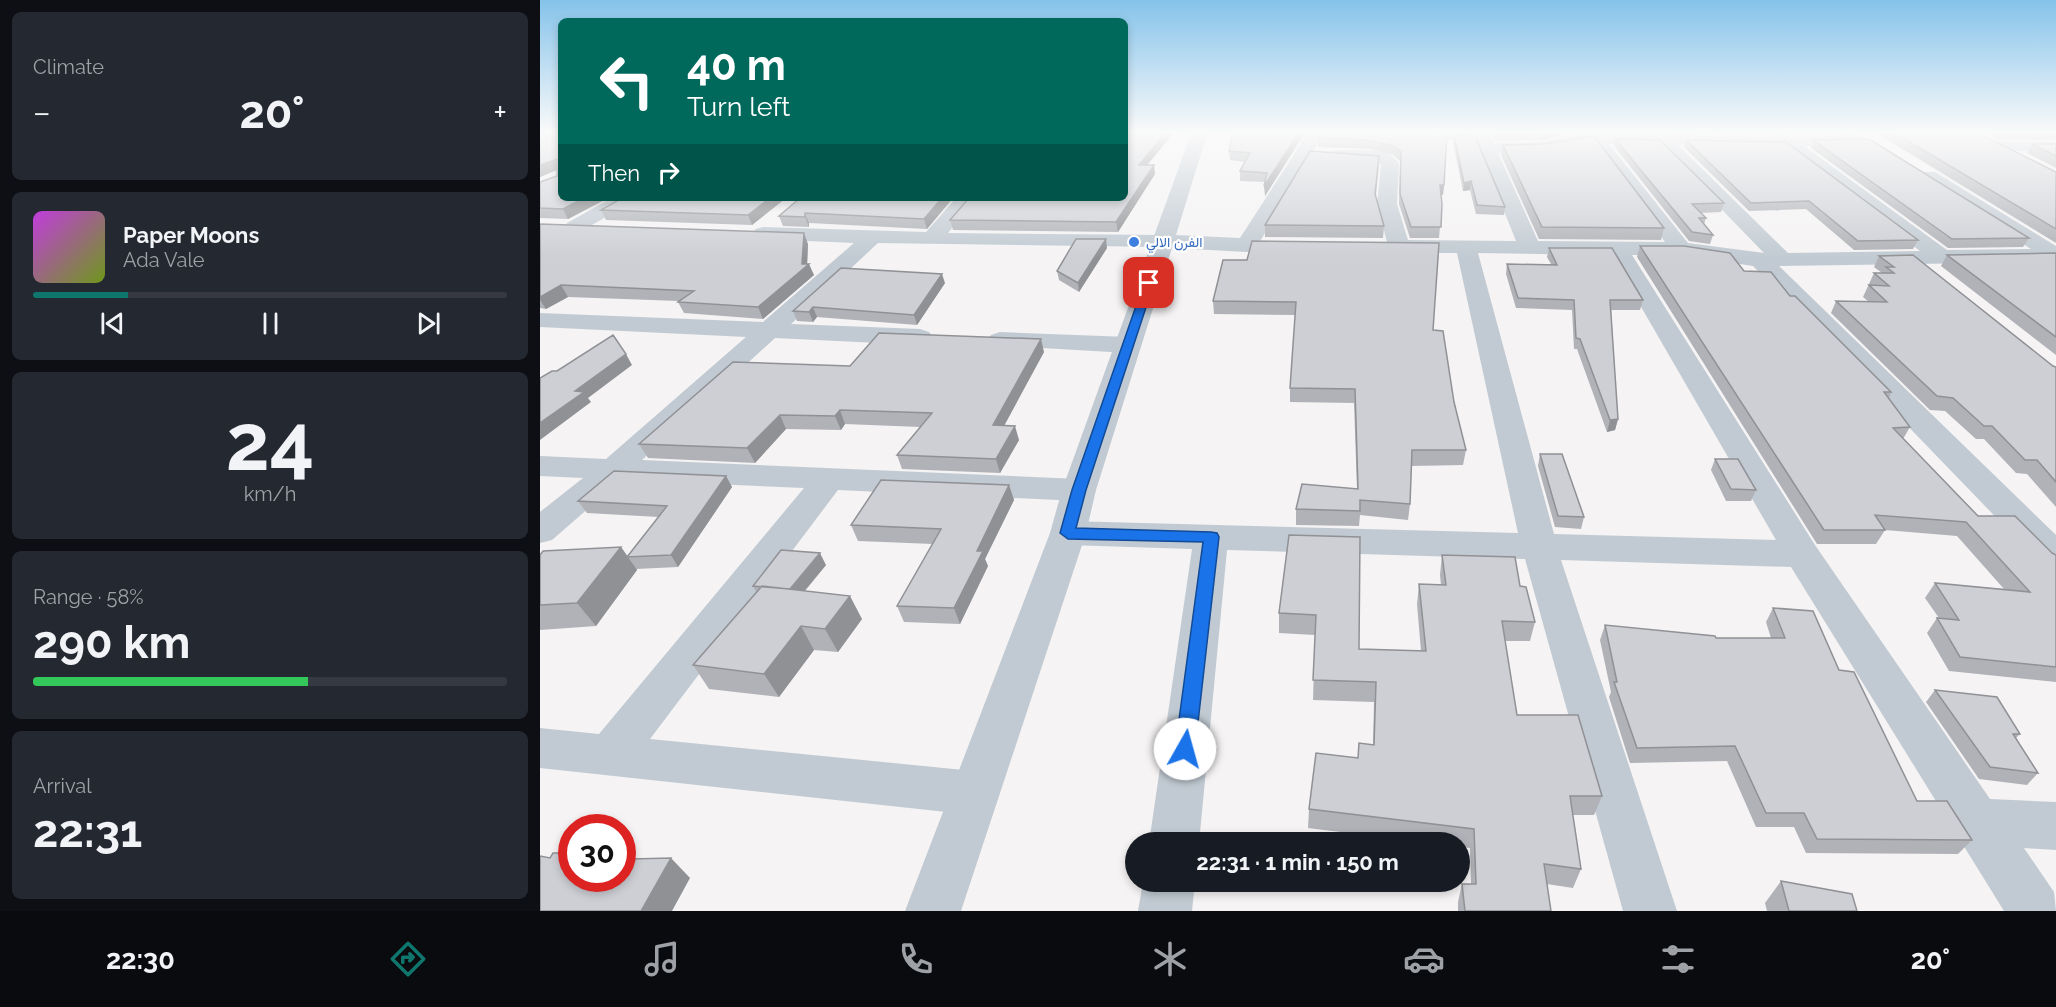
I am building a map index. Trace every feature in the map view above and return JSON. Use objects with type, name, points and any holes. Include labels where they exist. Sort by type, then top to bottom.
[{"type":"street","points":[[933,911],[1068,533],[1079,490],[1186,174]]},
{"type":"street","points":[[1247,245],[1292,174]]},
{"type":"street","points":[[1389,174],[1388,204],[1399,247]]},
{"type":"street","points":[[1499,174],[1530,248]]},
{"type":"street","points":[[1623,174],[1681,249]]},
{"type":"street","points":[[1693,174],[1772,260],[2056,557]]},
{"type":"street","points":[[1825,174],[1942,269]]},
{"type":"street","points":[[1924,174],[2056,255]]},
{"type":"street","points":[[574,227],[621,201]]},
{"type":"street","points":[[932,238],[963,201]]},
{"type":"street","points":[[784,212],[752,233],[1271,245]]},
{"type":"street","points":[[551,226],[609,228]]},
{"type":"street","points":[[540,531],[614,469],[873,237]]},
{"type":"street","points":[[1376,246],[1681,249],[1772,260],[1915,259],[1942,269],[2056,255]]},
{"type":"street","points":[[1466,247],[1539,546],[1650,911]]},
{"type":"street","points":[[1618,249],[1802,554],[2035,911]]},
{"type":"street","points":[[540,320],[1128,345]]},
{"type":"street","points":[[540,466],[1079,490]]},
{"type":"street","points":[[609,756],[829,479]]},
{"type":"street","points":[[1068,533],[1802,554]]},
{"type":"street","points":[[1175,832],[1211,537]]},
{"type":"street","points":[[540,748],[974,793]]},
{"type":"street","points":[[1978,822],[2056,826]]},
{"type":"street","points":[[1165,911],[1168,892]]},
{"type":"building","points":[[558,174],[558,201],[578,201],[563,209],[540,208],[540,182],[557,176]]},
{"type":"building","points":[[1128,174],[1148,174],[1116,222],[950,220],[966,201],[1128,201]]},
{"type":"building","points":[[1267,174],[1272,174],[1264,186]]},
{"type":"building","points":[[1296,174],[1377,174],[1375,194],[1384,226],[1265,225]]},
{"type":"building","points":[[1400,174],[1445,174],[1444,185],[1440,185],[1441,227],[1411,227],[1400,194]]},
{"type":"building","points":[[1462,174],[1491,174],[1505,207],[1477,205],[1471,181],[1464,183]]},
{"type":"building","points":[[1517,174],[1623,174],[1664,228],[1542,227]]},
{"type":"building","points":[[1644,174],[1694,174],[1724,203],[1692,204],[1706,218],[1699,218],[1713,235],[1692,232]]},
{"type":"building","points":[[1721,174],[1828,174],[1918,240],[1858,241],[1809,201],[1751,203]]},
{"type":"building","points":[[1860,174],[1925,174],[2029,238],[1952,239]]},
{"type":"building","points":[[1963,174],[2056,174],[2056,229]]},
{"type":"building","points":[[617,201],[766,201],[748,215],[601,210]]},
{"type":"building","points":[[796,201],[939,201],[924,219],[805,213],[805,217],[779,216]]},
{"type":"building","points":[[540,224],[804,233],[802,264],[809,264],[758,307],[678,302],[694,291],[561,285],[540,297]]},
{"type":"building","points":[[1076,239],[1106,239],[1078,283],[1057,271]]},
{"type":"building","points":[[1252,241],[1439,243],[1433,330],[1443,331],[1454,402],[1466,450],[1412,450],[1410,504],[1360,500],[1360,511],[1296,509],[1302,484],[1358,489],[1355,389],[1290,388],[1296,302],[1213,301],[1223,260],[1247,260]]},
{"type":"building","points":[[1640,246],[1684,246],[1730,253],[1744,271],[1771,272],[1790,296],[1795,296],[1891,392],[1884,392],[1910,427],[1893,428],[1978,516],[2015,516],[2056,555],[2056,667],[1960,657],[1937,618],[1959,620],[1935,583],[2030,592],[1966,522],[1875,515],[1885,530],[1824,530]]},
{"type":"building","points":[[1549,248],[1612,248],[1643,300],[1610,300],[1618,419],[1610,420],[1580,339],[1576,338],[1574,300],[1518,298],[1507,264],[1557,265]]},
{"type":"building","points":[[2056,253],[2056,337],[1947,255]]},
{"type":"building","points":[[1913,255],[2056,367],[2056,482],[2037,460],[2025,460],[1992,426],[1984,426],[1953,398],[1937,396],[1836,301],[1887,302],[1869,285],[1889,286],[1874,273],[1894,273],[1886,267],[1894,267],[1879,256]]},
{"type":"building","points":[[841,268],[942,274],[914,315],[813,307],[809,312],[793,311]]},
{"type":"building","points":[[879,333],[1041,339],[993,425],[1015,426],[996,459],[897,455],[932,413],[840,410],[835,416],[780,415],[747,448],[639,444],[733,362],[850,366]]},
{"type":"building","points":[[613,335],[626,354],[575,391],[584,392],[540,423],[540,378],[552,371],[557,371]]},
{"type":"building","points":[[1540,454],[1562,454],[1584,517],[1558,516]]},
{"type":"building","points":[[1715,459],[1738,459],[1756,490],[1731,489]]},
{"type":"building","points":[[614,471],[726,476],[671,555],[627,557],[667,506],[578,501]]},
{"type":"building","points":[[881,480],[1009,485],[977,551],[983,551],[954,608],[897,606],[941,529],[851,525]]},
{"type":"building","points":[[1289,535],[1360,537],[1359,649],[1426,651],[1419,584],[1446,585],[1442,555],[1515,557],[1520,586],[1526,587],[1535,622],[1502,621],[1517,715],[1578,715],[1602,796],[1570,796],[1581,869],[1544,864],[1551,911],[1465,911],[1463,892],[1470,892],[1470,884],[1476,884],[1474,829],[1309,809],[1316,753],[1358,758],[1359,743],[1374,745],[1376,682],[1313,680],[1316,615],[1279,613]]},
{"type":"building","points":[[621,547],[577,603],[540,605],[540,555],[543,551]]},
{"type":"building","points":[[781,550],[820,553],[790,589],[753,586]]},
{"type":"building","points":[[762,586],[850,596],[825,629],[801,626],[764,674],[693,665]]},
{"type":"building","points":[[1773,608],[1813,611],[1839,670],[1854,672],[1917,801],[1947,801],[1972,840],[1817,839],[1804,813],[1766,813],[1735,746],[1637,748],[1614,682],[1617,682],[1605,625],[1715,636],[1716,638],[1785,638]]},
{"type":"building","points":[[1935,690],[1997,697],[2020,734],[2013,734],[2038,773],[1990,767]]},
{"type":"building","points":[[553,853],[558,853],[558,892],[636,892],[636,859],[671,858],[641,911],[540,911],[540,856],[550,858]]},
{"type":"building","points":[[1781,881],[1852,894],[1857,911],[1789,911]]},
{"type":"place","name":"الفرن الالي","points":[[1134,242]]},
{"type":"route","points":[[1149,283],[1079,490],[1068,533],[1211,537],[1185,749]]}]
